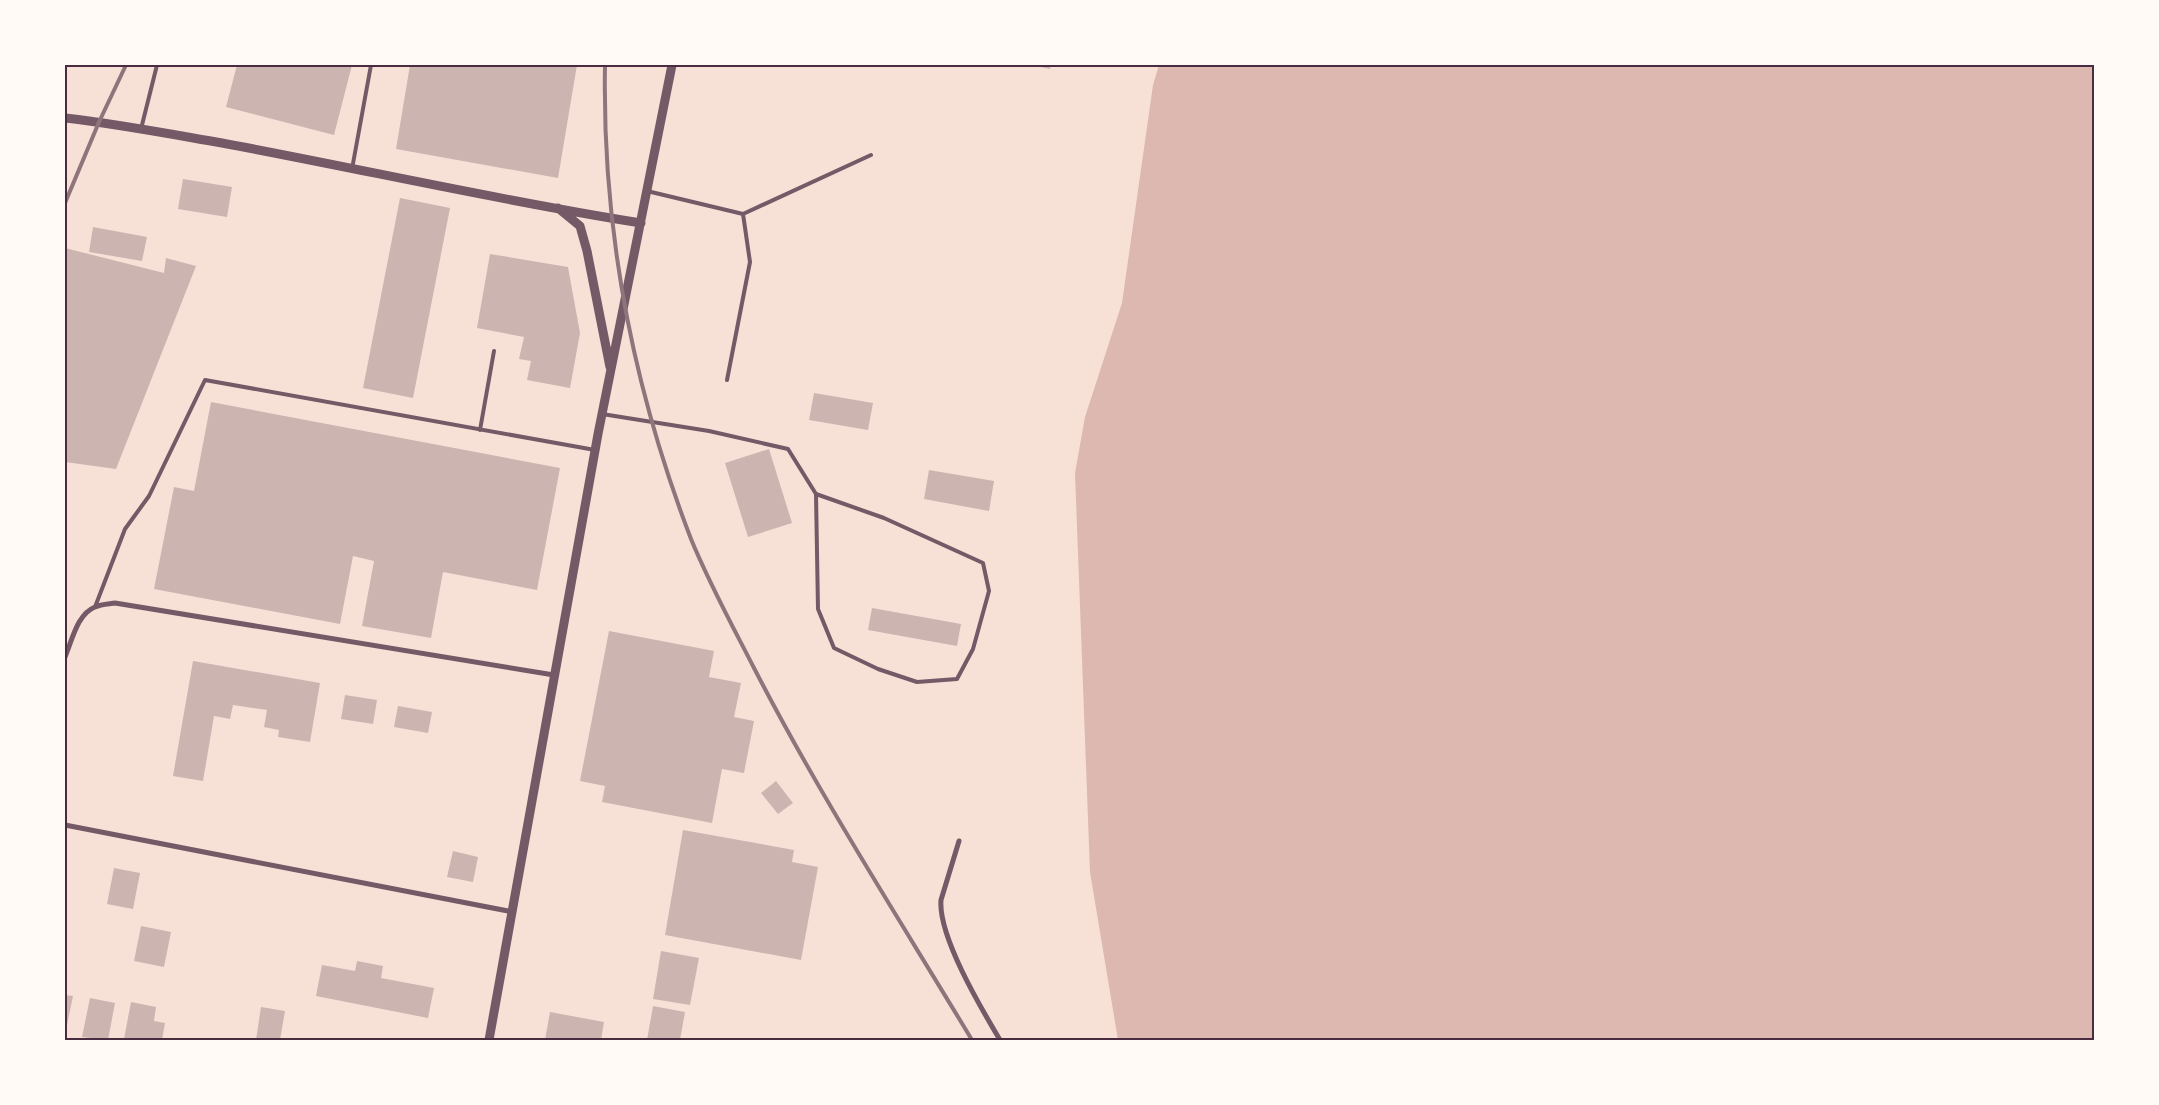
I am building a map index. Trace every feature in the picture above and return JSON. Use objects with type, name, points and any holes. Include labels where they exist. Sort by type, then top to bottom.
[{"type":"street","points":[[489,1040],[595,450],[672,65]]},
{"type":"street","points":[[65,118],[141,129],[505,200],[641,223]]},
{"type":"street","points":[[558,208],[580,226],[611,372]]},
{"type":"street","points":[[65,658],[78,624],[88,612],[95,607],[115,603],[554,675]]},
{"type":"street","points":[[65,825],[512,912]]},
{"type":"street","points":[[959,840],[941,900],[942,917],[948,936],[977,1001],[1000,1040]]},
{"type":"lane","points":[[141,129],[158,65]]},
{"type":"lane","points":[[352,169],[371,65]]},
{"type":"lane","points":[[648,190],[743,214],[871,155]]},
{"type":"lane","points":[[727,380],[750,262],[743,214]]},
{"type":"lane","points":[[480,430],[494,351]]},
{"type":"lane","points":[[95,607],[125,529],[150,496],[205,380],[595,450]]},
{"type":"lane","points":[[602,414],[709,431],[788,449],[816,494],[818,609],[834,648],[878,669],[917,682],[957,679],[973,649],[989,591],[984,563],[884,518],[816,494]]},
{"type":"shaded area","points":[[1159,65],[2094,65],[2094,1040],[1118,1040],[1090,872],[1075,473],[1085,417],[1122,303],[1153,85]]},
{"type":"building","points":[[237,65],[352,65],[334,135],[226,107]]},
{"type":"building","points":[[410,65],[577,65],[558,178],[396,149]]},
{"type":"building","points":[[1031,65],[1051,65],[1050,69]]},
{"type":"building","points":[[183,179],[232,187],[227,217],[178,209]]},
{"type":"building","points":[[400,198],[450,208],[413,398],[363,388]]},
{"type":"building","points":[[93,227],[147,237],[142,261],[89,252]]},
{"type":"building","points":[[65,248],[164,273],[166,258],[196,266],[116,469],[65,462]]},
{"type":"building","points":[[490,254],[568,267],[580,333],[570,388],[527,380],[531,361],[519,359],[524,337],[477,328]]},
{"type":"building","points":[[814,393],[873,403],[868,430],[809,420]]},
{"type":"building","points":[[211,402],[560,468],[537,590],[443,572],[431,638],[362,626],[374,561],[353,556],[340,624],[154,589],[174,487],[194,491]]},
{"type":"building","points":[[769,449],[792,523],[748,537],[725,463]]},
{"type":"building","points":[[929,470],[994,481],[989,511],[924,499]]},
{"type":"building","points":[[872,608],[961,624],[957,646],[868,630]]},
{"type":"building","points":[[609,631],[714,651],[709,677],[741,683],[734,717],[754,721],[744,773],[722,769],[712,823],[602,802],[605,786],[580,781]]},
{"type":"building","points":[[193,661],[320,683],[310,742],[278,737],[279,730],[264,727],[267,710],[233,705],[230,719],[214,716],[203,781],[173,776]]},
{"type":"building","points":[[345,695],[377,700],[373,724],[341,719]]},
{"type":"building","points":[[398,706],[432,712],[428,733],[394,727]]},
{"type":"building","points":[[776,781],[793,803],[778,814],[761,793]]},
{"type":"building","points":[[683,830],[794,850],[792,862],[818,867],[801,960],[665,935]]},
{"type":"building","points":[[453,851],[478,857],[473,882],[447,877]]},
{"type":"building","points":[[114,868],[140,873],[133,909],[107,904]]},
{"type":"building","points":[[141,926],[171,932],[164,967],[134,961]]},
{"type":"building","points":[[661,951],[699,958],[690,1005],[653,999]]},
{"type":"building","points":[[357,961],[383,966],[381,978],[434,988],[428,1018],[316,996],[322,965],[355,971]]},
{"type":"building","points":[[65,995],[73,996],[66,1030],[65,1030]]},
{"type":"building","points":[[90,998],[115,1003],[108,1040],[82,1037]]},
{"type":"building","points":[[131,1002],[156,1007],[154,1021],[165,1023],[162,1040],[124,1039]]},
{"type":"building","points":[[653,1006],[685,1012],[680,1040],[647,1040]]},
{"type":"building","points":[[261,1007],[285,1011],[280,1040],[256,1040]]},
{"type":"building","points":[[550,1012],[604,1022],[601,1040],[545,1040]]},
{"type":"railway","points":[[65,203],[99,122],[126,65]]},
{"type":"railway","points":[[605,65],[605,126],[609,186],[625,306],[653,424],[691,539],[705,572],[779,716],[860,856],[972,1040]]}]
